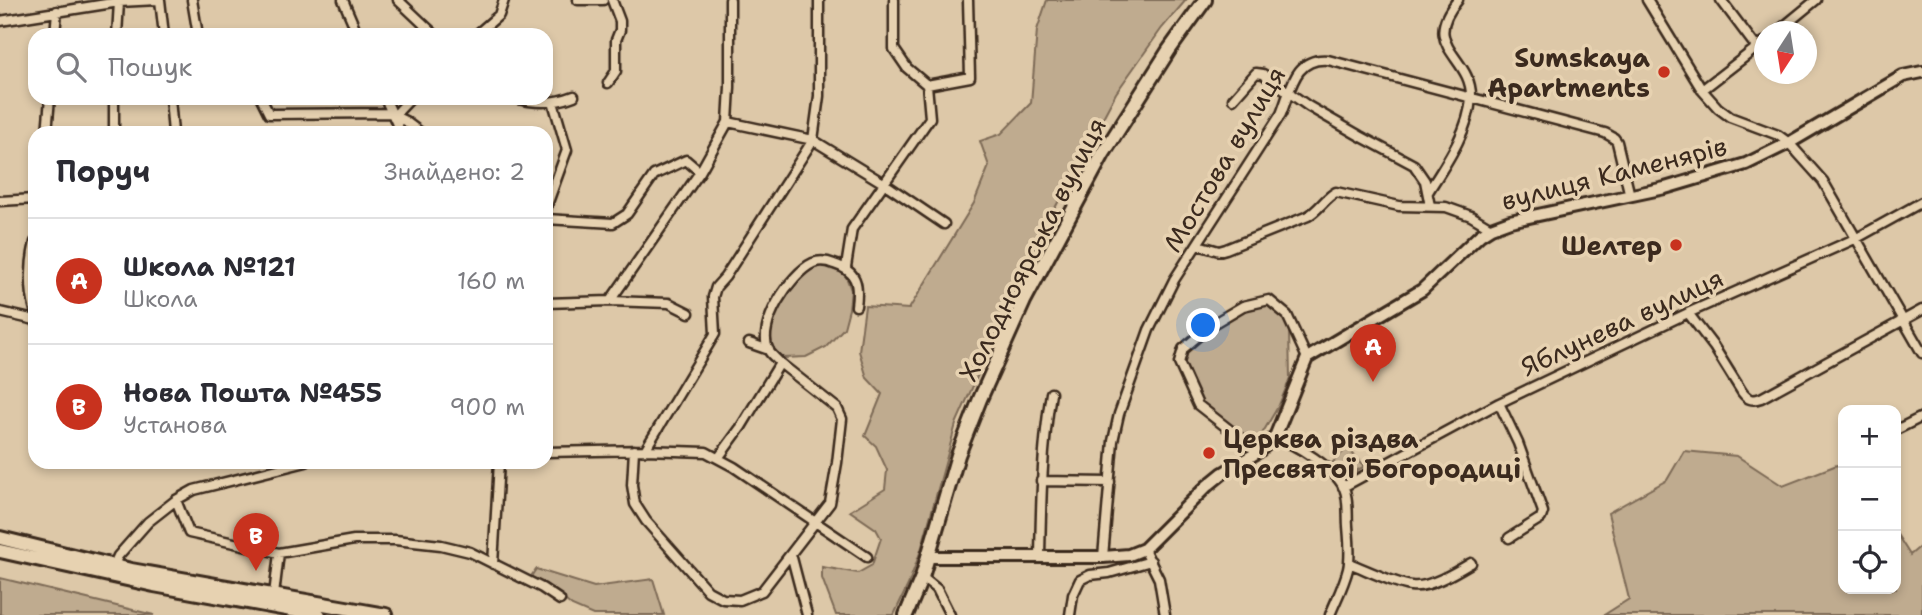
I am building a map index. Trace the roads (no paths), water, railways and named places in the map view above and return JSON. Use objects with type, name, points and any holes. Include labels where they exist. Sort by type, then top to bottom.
[{"type":"main road","name":"Холодноярська вулиця","points":[[905,615],[922,577],[963,444],[980,399],[1024,301],[1103,154],[1169,50],[1205,0]]},
{"type":"main road","points":[[0,538],[112,571],[319,615]]},
{"type":"main road","points":[[0,551],[386,615]]},
{"type":"street","points":[[0,21],[118,2],[159,0],[162,28]]},
{"type":"street","points":[[191,0],[197,28]]},
{"type":"street","points":[[343,0],[355,28]]},
{"type":"street","points":[[398,0],[428,28]]},
{"type":"street","points":[[483,28],[499,15],[504,0]]},
{"type":"street","points":[[578,0],[603,0]]},
{"type":"street","points":[[608,83],[616,72],[615,40],[620,30],[620,21],[612,0]]},
{"type":"street","points":[[610,301],[700,172],[728,122],[730,0]]},
{"type":"street","points":[[645,450],[715,334],[713,298],[716,287],[813,140],[819,96],[819,0]]},
{"type":"street","points":[[845,267],[852,229],[930,118],[927,85],[907,68],[894,49],[894,0]]},
{"type":"street","points":[[927,85],[970,77],[968,0]]},
{"type":"street","points":[[1428,191],[1462,132],[1471,97],[1466,76],[1444,36],[1444,20],[1458,0]]},
{"type":"street","points":[[1647,0],[1702,90],[1718,108],[1730,117],[1778,135],[1789,143],[1823,181],[1922,353]]},
{"type":"street","points":[[1721,0],[1754,44]]},
{"type":"street","points":[[1790,21],[1816,0]]},
{"type":"street","points":[[117,28],[118,2]]},
{"type":"street","points":[[56,28],[57,11]]},
{"type":"street","points":[[1702,90],[1754,50]]},
{"type":"street","name":"Мостова вулиця","points":[[1103,557],[1114,441],[1119,414],[1136,363],[1163,299],[1281,114],[1290,86],[1309,63],[1322,60],[1605,133],[1617,142],[1630,196]]},
{"type":"street","points":[[1233,99],[1259,72],[1360,136],[1415,165],[1428,191],[1430,205]]},
{"type":"street","name":"вулиця Каменярів","points":[[1307,358],[1422,290],[1491,228],[1510,220],[1630,196],[1724,172],[1789,143],[1903,76],[1922,72]]},
{"type":"street","points":[[553,189],[567,150],[553,102],[575,96]]},
{"type":"street","points":[[48,126],[49,105]]},
{"type":"street","points":[[114,105],[114,126]]},
{"type":"street","points":[[171,105],[172,126]]},
{"type":"street","points":[[264,105],[269,114],[393,115],[412,126]]},
{"type":"street","points":[[388,105],[398,126]]},
{"type":"street","points":[[393,115],[404,105]]},
{"type":"street","points":[[728,122],[813,140],[944,224]]},
{"type":"street","points":[[553,219],[613,223],[627,214],[654,175],[686,160],[700,172]]},
{"type":"street","points":[[1198,245],[1219,251],[1238,244],[1308,216],[1336,192],[1399,206],[1430,205],[1457,210],[1491,228]]},
{"type":"street","points":[[0,201],[28,199]]},
{"type":"street","name":"Яблунева вулиця","points":[[1343,487],[1499,403],[1688,313],[1857,238],[1922,202]]},
{"type":"street","points":[[635,450],[632,485],[639,512],[708,591],[723,599],[740,600],[762,590],[830,503],[842,419],[837,408],[780,363],[769,350],[765,331],[771,313],[798,274],[819,261],[845,267],[854,276],[857,285],[856,306]]},
{"type":"street","points":[[928,557],[1103,557],[1129,555],[1144,549],[1207,486],[1258,452],[1275,437],[1307,358],[1287,315],[1269,300],[1243,306],[1211,325],[1183,349],[1179,363],[1198,405],[1258,452]]},
{"type":"street","points":[[553,303],[669,303],[689,313]]},
{"type":"street","points":[[1688,313],[1714,347],[1742,393],[1753,400],[1922,310]]},
{"type":"street","points":[[0,312],[28,318]]},
{"type":"street","points":[[749,343],[769,350]]},
{"type":"street","points":[[719,457],[748,417],[780,363]]},
{"type":"street","points":[[1040,557],[1044,431],[1051,393]]},
{"type":"street","points":[[1499,403],[1518,443],[1543,512],[1541,518],[1509,538]]},
{"type":"street","points":[[1901,428],[1922,417]]},
{"type":"street","points":[[1275,437],[1284,440],[1327,469],[1343,487],[1346,496],[1348,571],[1331,615]]},
{"type":"street","points":[[553,452],[706,452],[719,457],[867,557]]},
{"type":"street","points":[[112,571],[122,551],[148,522],[176,500],[194,490],[278,469]]},
{"type":"street","points":[[492,564],[499,469]]},
{"type":"street","points":[[1041,481],[1110,482]]},
{"type":"street","points":[[176,500],[189,533],[279,553],[354,540],[395,540],[441,545],[470,552],[542,588],[560,600]]},
{"type":"street","points":[[1144,549],[1159,579],[1165,615]]},
{"type":"street","points":[[274,595],[279,553]]},
{"type":"street","points":[[790,554],[807,615]]},
{"type":"street","points":[[1070,615],[1073,595],[1080,580],[1090,575],[1109,573],[1151,561]]},
{"type":"street","points":[[1349,563],[1412,587],[1449,576],[1471,563]]},
{"type":"street","points":[[922,577],[937,589],[950,615]]},
{"type":"place","name":"Sumskaya Apartments","points":[[1664,72]]},
{"type":"place","name":"Шелтер","points":[[1676,245]]},
{"type":"place","name":"Школа №121","points":[[1373,382]]},
{"type":"place","name":"Церква різдва Пресвятої Богородиці","points":[[1209,453]]},
{"type":"place","name":"Нова Пошта №455","points":[[256,571]]}]
